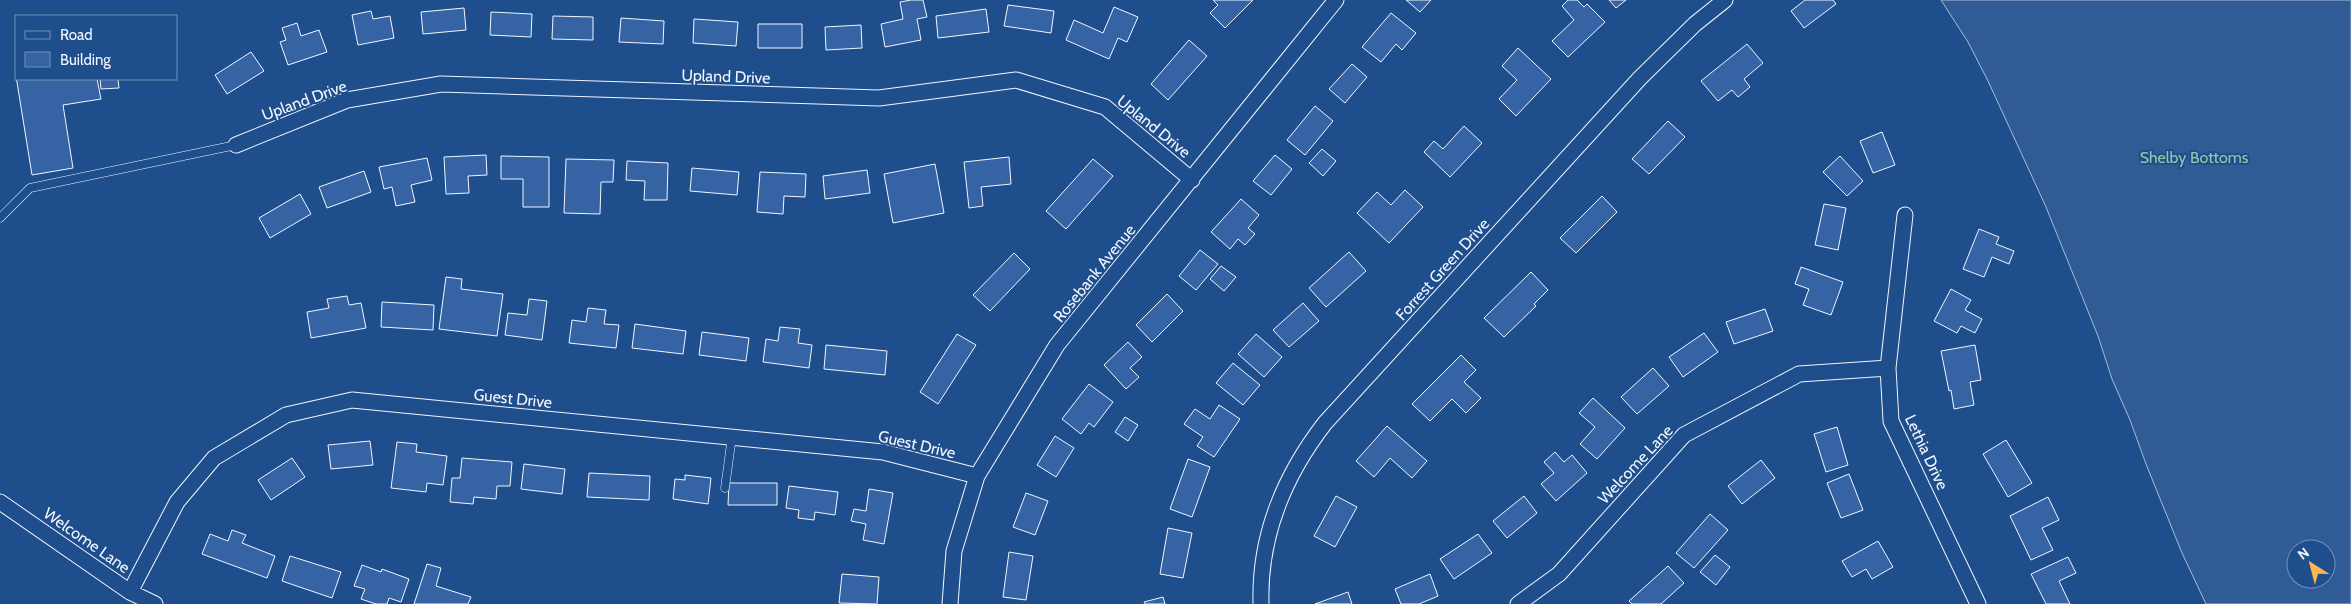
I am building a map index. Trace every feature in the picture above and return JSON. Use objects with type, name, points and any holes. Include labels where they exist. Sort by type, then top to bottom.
[{"type":"street","name":"Rosebank Avenue","points":[[950,604],[954,551],[977,476],[1057,345],[1336,0]]},
{"type":"street","name":"Forrest Green Drive","points":[[1261,604],[1263,557],[1279,500],[1292,473],[1319,431],[1640,78],[1695,24],[1726,0]]},
{"type":"street","name":"Upland Drive","points":[[236,145],[347,100],[441,84],[879,98],[1016,80],[1105,107],[1192,180]]},
{"type":"street","name":"Lethia Drive","points":[[1906,215],[1888,368],[1891,421],[1953,547],[1978,604]]},
{"type":"street","name":"Welcome Lane","points":[[1518,604],[1559,574],[1684,435],[1799,374],[1888,368]]},
{"type":"street","name":"Guest Drive","points":[[130,592],[177,502],[214,458],[286,415],[352,400],[883,452],[977,476]]},
{"type":"street","name":"Welcome Lane","points":[[0,502],[130,592],[155,604]]},
{"type":"lane","points":[[0,218],[30,188],[236,145]]},
{"type":"lane","points":[[724,488],[732,436]]},
{"type":"shaded area","name":"Shelby Bottoms","points":[[1941,0],[2351,0],[2351,604],[2206,604],[2182,553],[2146,464],[2112,379],[2098,336],[2046,207],[1968,42]]},
{"type":"building","points":[[923,0],[927,17],[917,19],[921,40],[885,47],[881,24],[903,19],[900,2]]},
{"type":"building","points":[[1213,0],[1253,0],[1225,28],[1210,13],[1218,5]]},
{"type":"building","points":[[1406,0],[1431,0],[1420,12]]},
{"type":"building","points":[[1568,0],[1577,0],[1584,7],[1587,4],[1605,22],[1568,57],[1552,41],[1574,20],[1562,6]]},
{"type":"building","points":[[1609,0],[1626,0],[1616,8]]},
{"type":"building","points":[[1805,0],[1833,0],[1836,4],[1804,28],[1791,11]]},
{"type":"building","points":[[1008,5],[1054,11],[1051,33],[1004,26]]},
{"type":"building","points":[[1114,7],[1138,17],[1127,42],[1118,38],[1109,59],[1066,40],[1074,20],[1103,33]]},
{"type":"building","points":[[464,8],[466,30],[423,34],[421,12]]},
{"type":"building","points":[[986,9],[989,32],[938,38],[936,16]]},
{"type":"building","points":[[371,11],[373,19],[390,16],[394,38],[358,45],[352,15]]},
{"type":"building","points":[[491,12],[532,14],[531,37],[490,35]]},
{"type":"building","points":[[1391,13],[1416,33],[1402,50],[1396,44],[1381,62],[1362,47]]},
{"type":"building","points":[[553,16],[593,17],[593,40],[552,39]]},
{"type":"building","points":[[621,18],[664,21],[663,44],[619,42]]},
{"type":"building","points":[[694,19],[738,22],[736,46],[693,43]]},
{"type":"building","points":[[297,23],[301,36],[319,30],[327,52],[288,65],[280,42],[286,40],[282,28]]},
{"type":"building","points":[[758,24],[802,24],[802,48],[758,48]]},
{"type":"building","points":[[861,25],[862,48],[826,50],[825,27]]},
{"type":"building","points":[[1189,40],[1207,56],[1168,100],[1151,84]]},
{"type":"building","points":[[1747,44],[1763,63],[1744,79],[1750,87],[1738,97],[1732,90],[1718,101],[1701,81]]},
{"type":"building","points":[[1518,48],[1551,79],[1516,116],[1499,99],[1517,80],[1502,66]]},
{"type":"building","points":[[251,52],[264,71],[227,94],[215,75]]},
{"type":"building","points":[[1352,64],[1367,77],[1345,103],[1329,89]]},
{"type":"building","points":[[16,80],[97,80],[101,99],[63,105],[73,168],[32,175]]},
{"type":"building","points":[[100,80],[118,80],[119,88],[101,89]]},
{"type":"building","points":[[1315,106],[1333,121],[1305,155],[1287,140]]},
{"type":"building","points":[[1668,121],[1685,137],[1649,174],[1632,159]]},
{"type":"building","points":[[1464,126],[1482,143],[1450,177],[1424,152],[1434,141],[1443,149]]},
{"type":"building","points":[[1882,132],[1895,165],[1873,173],[1860,141]]},
{"type":"building","points":[[1322,149],[1336,161],[1323,176],[1309,163]]},
{"type":"building","points":[[486,155],[487,175],[468,176],[469,193],[446,194],[444,157]]},
{"type":"building","points":[[1275,155],[1292,169],[1271,195],[1253,181]]},
{"type":"building","points":[[501,156],[549,157],[549,207],[523,207],[523,179],[501,179]]},
{"type":"building","points":[[1840,156],[1863,181],[1847,196],[1823,172]]},
{"type":"building","points":[[1009,157],[1011,184],[981,187],[983,206],[969,208],[964,162]]},
{"type":"building","points":[[427,158],[432,180],[411,185],[415,202],[396,206],[392,187],[384,189],[379,167]]},
{"type":"building","points":[[566,159],[614,160],[613,182],[601,182],[600,214],[564,213]]},
{"type":"building","points":[[1093,159],[1113,176],[1066,229],[1046,211]]},
{"type":"building","points":[[627,161],[668,163],[667,200],[644,200],[645,181],[626,180]]},
{"type":"building","points":[[935,164],[944,213],[893,223],[884,174]]},
{"type":"building","points":[[692,168],[739,172],[737,195],[690,191]]},
{"type":"building","points":[[867,170],[870,193],[825,199],[823,176]]},
{"type":"building","points":[[364,171],[371,192],[327,208],[319,187]]},
{"type":"building","points":[[760,172],[806,174],[805,197],[784,196],[783,214],[757,212]]},
{"type":"building","points":[[1405,190],[1423,207],[1389,243],[1357,213],[1377,192],[1391,205]]},
{"type":"building","points":[[300,194],[311,214],[270,238],[259,218]]},
{"type":"building","points":[[1602,196],[1617,212],[1576,253],[1560,238]]},
{"type":"building","points":[[1241,199],[1259,215],[1248,228],[1255,234],[1245,245],[1238,239],[1230,249],[1211,232]]},
{"type":"building","points":[[1824,204],[1846,208],[1838,250],[1815,245]]},
{"type":"building","points":[[1979,229],[1999,237],[1996,244],[2014,251],[2009,264],[1992,257],[1984,277],[1963,269]]},
{"type":"building","points":[[1200,250],[1218,264],[1196,290],[1179,276]]},
{"type":"building","points":[[1349,252],[1366,271],[1326,307],[1309,288]]},
{"type":"building","points":[[1014,253],[1030,269],[990,311],[973,295]]},
{"type":"building","points":[[1221,266],[1236,277],[1224,291],[1210,279]]},
{"type":"building","points":[[1801,267],[1843,282],[1831,315],[1803,305],[1809,289],[1795,284]]},
{"type":"building","points":[[1531,272],[1548,290],[1534,304],[1536,306],[1504,337],[1484,318]]},
{"type":"building","points":[[446,277],[462,279],[461,289],[503,294],[497,336],[439,329]]},
{"type":"building","points":[[1951,289],[1971,300],[1965,310],[1982,319],[1975,333],[1961,326],[1957,333],[1934,321]]},
{"type":"building","points":[[1167,294],[1183,311],[1152,342],[1136,325]]},
{"type":"building","points":[[347,296],[349,305],[361,303],[366,328],[311,338],[307,312],[329,308],[327,299]]},
{"type":"building","points":[[529,299],[547,301],[542,340],[505,335],[508,313],[527,315]]},
{"type":"building","points":[[382,302],[434,305],[433,330],[381,327]]},
{"type":"building","points":[[1303,303],[1319,321],[1289,347],[1273,330]]},
{"type":"building","points":[[588,308],[606,310],[604,324],[619,325],[616,348],[569,343],[572,320],[586,322]]},
{"type":"building","points":[[1765,309],[1773,331],[1734,344],[1726,322]]},
{"type":"building","points":[[635,324],[686,331],[683,354],[632,348]]},
{"type":"building","points":[[780,327],[800,329],[798,343],[812,345],[809,368],[763,362],[766,339],[778,341]]},
{"type":"building","points":[[702,332],[749,338],[746,361],[699,355]]},
{"type":"building","points":[[1704,333],[1718,352],[1683,377],[1669,357]]},
{"type":"building","points":[[957,334],[976,345],[938,404],[920,392]]},
{"type":"building","points":[[1256,334],[1282,357],[1264,377],[1238,354]]},
{"type":"building","points":[[1128,342],[1142,357],[1130,368],[1139,377],[1126,389],[1104,365]]},
{"type":"building","points":[[826,345],[887,351],[885,375],[824,369]]},
{"type":"building","points":[[1975,345],[1981,380],[1970,382],[1974,405],[1954,409],[1941,351]]},
{"type":"building","points":[[1461,355],[1476,370],[1464,382],[1481,398],[1466,413],[1452,399],[1430,421],[1412,404]]},
{"type":"building","points":[[1233,363],[1260,385],[1243,405],[1216,383]]},
{"type":"building","points":[[1653,368],[1669,386],[1637,414],[1621,397]]},
{"type":"building","points":[[1089,384],[1113,402],[1094,427],[1089,423],[1081,434],[1062,419]]},
{"type":"building","points":[[1593,398],[1625,428],[1597,459],[1580,444],[1595,427],[1579,413]]},
{"type":"building","points":[[1219,405],[1240,419],[1214,457],[1197,446],[1203,437],[1184,424],[1195,409],[1210,419]]},
{"type":"building","points":[[1125,417],[1138,425],[1128,441],[1115,432]]},
{"type":"building","points":[[1387,426],[1427,461],[1412,478],[1390,458],[1374,477],[1356,461]]},
{"type":"building","points":[[1837,427],[1848,465],[1826,472],[1814,434]]},
{"type":"building","points":[[1055,436],[1074,448],[1056,477],[1037,465]]},
{"type":"building","points":[[2006,440],[2032,483],[2008,497],[1983,454]]},
{"type":"building","points":[[370,441],[373,465],[331,469],[328,445]]},
{"type":"building","points":[[397,442],[417,444],[416,452],[447,456],[443,485],[427,483],[426,492],[391,488]]},
{"type":"building","points":[[1555,452],[1564,462],[1572,455],[1587,473],[1556,501],[1541,484],[1554,473],[1544,462]]},
{"type":"building","points":[[292,458],[305,477],[271,500],[258,480]]},
{"type":"building","points":[[462,458],[512,462],[510,486],[497,486],[496,499],[474,497],[473,504],[450,502],[452,478],[460,478]]},
{"type":"building","points":[[1188,459],[1210,467],[1192,517],[1170,509]]},
{"type":"building","points":[[1761,460],[1775,478],[1742,504],[1728,486]]},
{"type":"building","points":[[524,464],[565,469],[562,494],[521,489]]},
{"type":"building","points":[[589,473],[650,476],[649,500],[587,497]]},
{"type":"building","points":[[1849,474],[1863,510],[1841,518],[1827,483]]},
{"type":"building","points":[[685,475],[711,478],[708,504],[673,499],[675,479],[685,480]]},
{"type":"building","points":[[729,483],[777,483],[777,505],[728,505]]},
{"type":"building","points":[[789,486],[838,492],[835,515],[815,512],[814,520],[798,518],[799,510],[786,508]]},
{"type":"building","points":[[869,489],[893,493],[884,544],[863,540],[866,524],[851,521],[854,509],[866,511]]},
{"type":"building","points":[[1026,493],[1048,501],[1035,535],[1013,527]]},
{"type":"building","points":[[1336,496],[1357,507],[1335,547],[1314,536]]},
{"type":"building","points":[[1524,496],[1537,513],[1507,538],[1493,521]]},
{"type":"building","points":[[2048,497],[2059,520],[2042,528],[2053,550],[2031,560],[2010,516]]},
{"type":"building","points":[[1710,514],[1728,530],[1694,568],[1676,553]]},
{"type":"building","points":[[1168,528],[1192,533],[1183,578],[1160,574]]},
{"type":"building","points":[[232,530],[246,535],[242,543],[275,556],[267,578],[202,554],[210,534],[228,541]]},
{"type":"building","points":[[1478,534],[1492,553],[1454,579],[1440,559]]},
{"type":"building","points":[[1878,541],[1893,567],[1872,579],[1866,569],[1852,577],[1842,561]]},
{"type":"building","points":[[1009,552],[1033,556],[1026,600],[1003,597]]},
{"type":"building","points":[[1715,555],[1730,567],[1716,585],[1700,572]]},
{"type":"building","points":[[290,556],[341,572],[332,598],[282,581]]},
{"type":"building","points":[[2068,557],[2076,573],[2059,581],[2070,604],[2046,604],[2031,574]]},
{"type":"building","points":[[427,564],[441,568],[436,586],[471,597],[468,604],[414,604]]},
{"type":"building","points":[[362,565],[381,572],[382,569],[409,579],[401,602],[389,598],[387,604],[376,604],[361,599],[365,589],[354,586]]},
{"type":"building","points":[[1668,566],[1684,583],[1661,604],[1632,604],[1629,601]]},
{"type":"building","points":[[842,574],[879,577],[877,604],[839,603]]},
{"type":"building","points":[[1430,574],[1438,596],[1419,604],[1401,604],[1395,589]]},
{"type":"building","points":[[1348,592],[1352,604],[1315,604]]},
{"type":"building","points":[[1163,597],[1165,604],[1145,604],[1144,602]]}]
